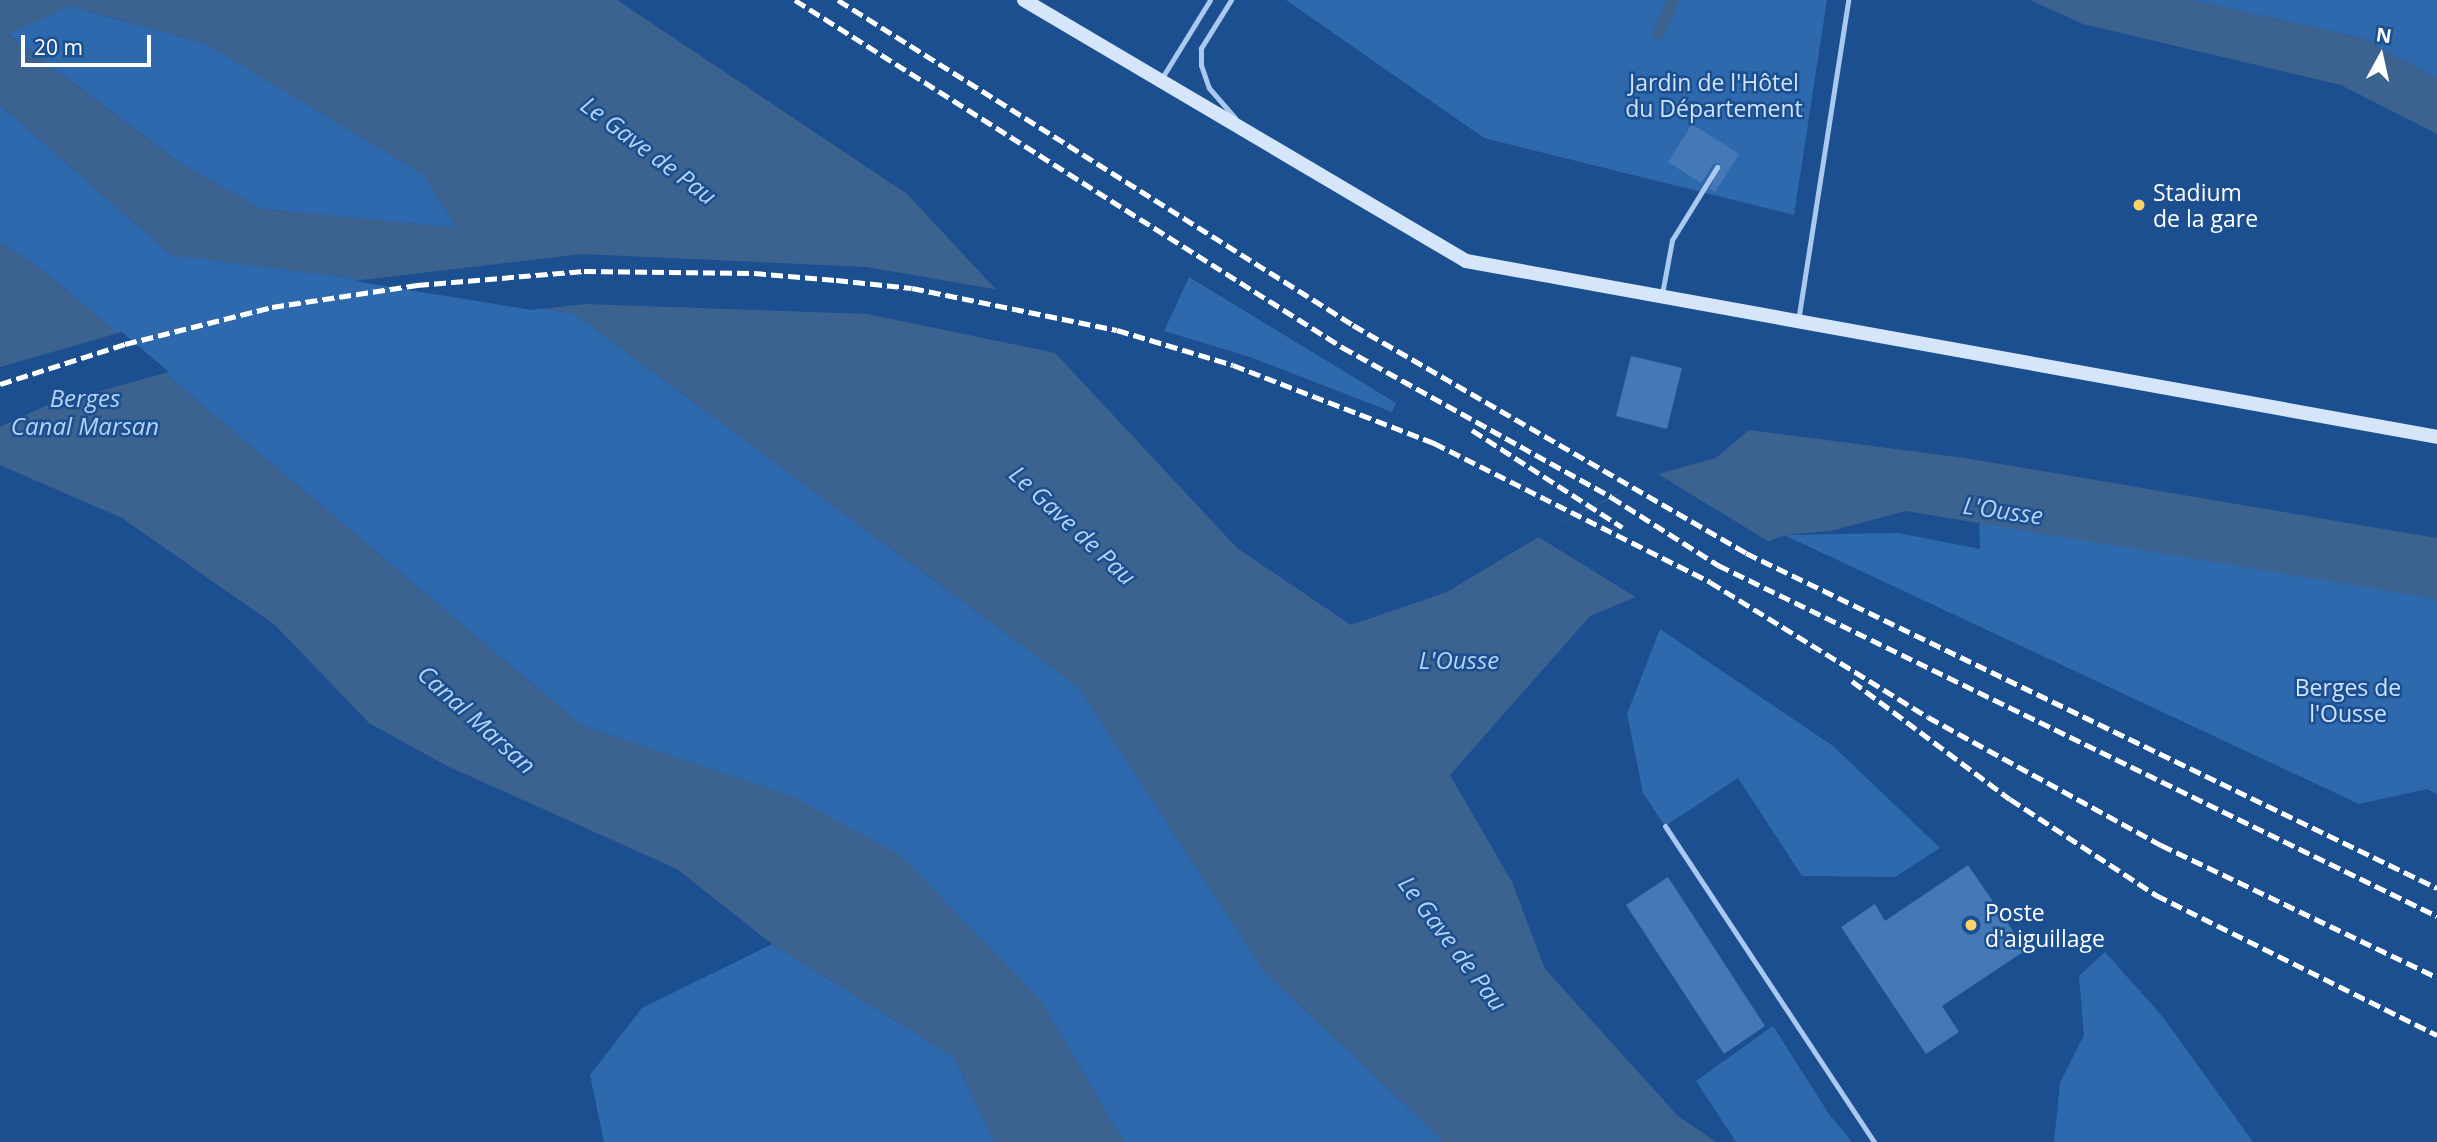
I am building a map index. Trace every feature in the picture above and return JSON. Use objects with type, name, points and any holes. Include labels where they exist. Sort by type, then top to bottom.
[{"type":"main road","points":[[1024,0],[1159,83],[1466,261],[1797,324],[2437,437]]},
{"type":"lane","points":[[1159,83],[1210,0]]},
{"type":"lane","points":[[1231,0],[1201,48],[1201,65],[1218,102],[1249,133]]},
{"type":"lane","points":[[1797,324],[1848,0]]},
{"type":"lane","points":[[1661,297],[1672,240],[1717,167]]},
{"type":"lane","points":[[1665,826],[1874,1142]]},
{"type":"green space","name":"Jardin de l'Hôtel du Département","points":[[1286,0],[1827,0],[1794,215],[1484,138]]},
{"type":"green space","points":[[2192,0],[2437,0],[2437,78],[2362,38]]},
{"type":"green space","points":[[70,6],[206,44],[424,175],[457,228],[262,209],[178,162],[7,33]]},
{"type":"green space","points":[[0,105],[171,255],[384,282],[575,314],[1079,688],[1263,970],[1444,1142],[1124,1142],[1041,1001],[794,797],[581,725],[45,272],[0,242]]},
{"type":"green space","points":[[1189,277],[1396,403],[1392,412],[1250,357],[1164,331]]},
{"type":"green space","name":"Berges de l'Ousse","points":[[1979,519],[2437,599],[2437,794],[2427,789],[2359,804],[1784,535],[1898,533],[1980,549]]},
{"type":"green space","points":[[1660,629],[1833,746],[1940,848],[1895,877],[1802,876],[1738,778],[1665,826],[1643,793],[1627,714]]},
{"type":"green space","points":[[772,944],[954,1057],[994,1142],[604,1142],[590,1075],[642,1008]]},
{"type":"green space","points":[[2105,952],[2163,1017],[2253,1142],[2054,1142],[2060,1083],[2084,1035],[2079,976]]},
{"type":"green space","points":[[1773,1026],[1829,1114],[1852,1142],[1736,1142],[1696,1081]]},
{"type":"water","points":[[0,0],[617,0],[907,194],[1237,548],[1351,625],[1447,592],[1577,514],[1658,474],[1716,458],[1749,430],[1965,458],[2437,538],[2437,599],[1906,511],[1830,531],[1784,535],[1590,616],[1450,775],[1512,882],[1545,969],[1678,1116],[1716,1142],[1444,1142],[1263,970],[1079,688],[575,314],[384,282],[171,255],[0,105]],"holes":[[[71,6],[206,44],[424,175],[457,228],[262,209],[178,162],[8,34]]]},
{"type":"water","points":[[2030,0],[2192,0],[2362,38],[2437,78],[2437,134],[2341,85],[2083,24]]},
{"type":"water","name":"Berges Canal Marsan","points":[[0,242],[45,272],[581,725],[794,797],[900,855],[1041,1001],[1124,1142],[994,1142],[954,1057],[772,944],[677,869],[447,766],[369,723],[275,625],[122,518],[0,465]]},
{"type":"pier","points":[[582,254],[867,267],[999,290],[1056,353],[867,314],[585,304],[531,310],[354,281]]},
{"type":"pier","points":[[122,332],[169,372],[45,406],[0,427],[0,367]]},
{"type":"pier","points":[[1658,474],[1771,543],[1637,598],[1537,536]]},
{"type":"building","points":[[1692,124],[1739,154],[1715,192],[1710,189],[1720,163],[1713,164],[1701,183],[1668,162]]},
{"type":"building","points":[[1631,356],[1682,368],[1667,429],[1616,416]]},
{"type":"building","points":[[1968,865],[2026,950],[1942,1006],[1959,1032],[1926,1054],[1841,927],[1875,904],[1885,921]]},
{"type":"building","points":[[1668,877],[1765,1026],[1724,1054],[1626,905]]},
{"type":"waterway","points":[[1658,34],[1673,0]]},
{"type":"railway","points":[[795,0],[1342,347],[1611,497],[1718,565],[2437,916]]},
{"type":"railway","points":[[838,0],[1353,325],[1746,553],[2437,888]]},
{"type":"railway","points":[[0,384],[125,344],[272,307],[417,285],[584,271],[754,273],[912,288],[1117,330],[1233,365],[1434,443],[1710,582],[1928,717],[2161,845],[2437,977]]},
{"type":"railway","points":[[1472,430],[1622,527]]},
{"type":"railway","points":[[1852,681],[2010,799],[2156,895],[2437,1035]]},
{"type":"place","name":"Stadium de la gare","points":[[2139,205]]},
{"type":"place","name":"Poste d'aiguillage","points":[[1971,925]]},
{"type":"water label","name":"Le Gave de Pau","points":[[649,150]]},
{"type":"water label","name":"L'Ousse","points":[[2003,510]]},
{"type":"water label","name":"Le Gave de Pau","points":[[1073,525]]},
{"type":"water label","name":"L'Ousse","points":[[1459,660]]},
{"type":"water label","name":"Canal Marsan","points":[[477,719]]},
{"type":"water label","name":"Le Gave de Pau","points":[[1453,943]]}]
